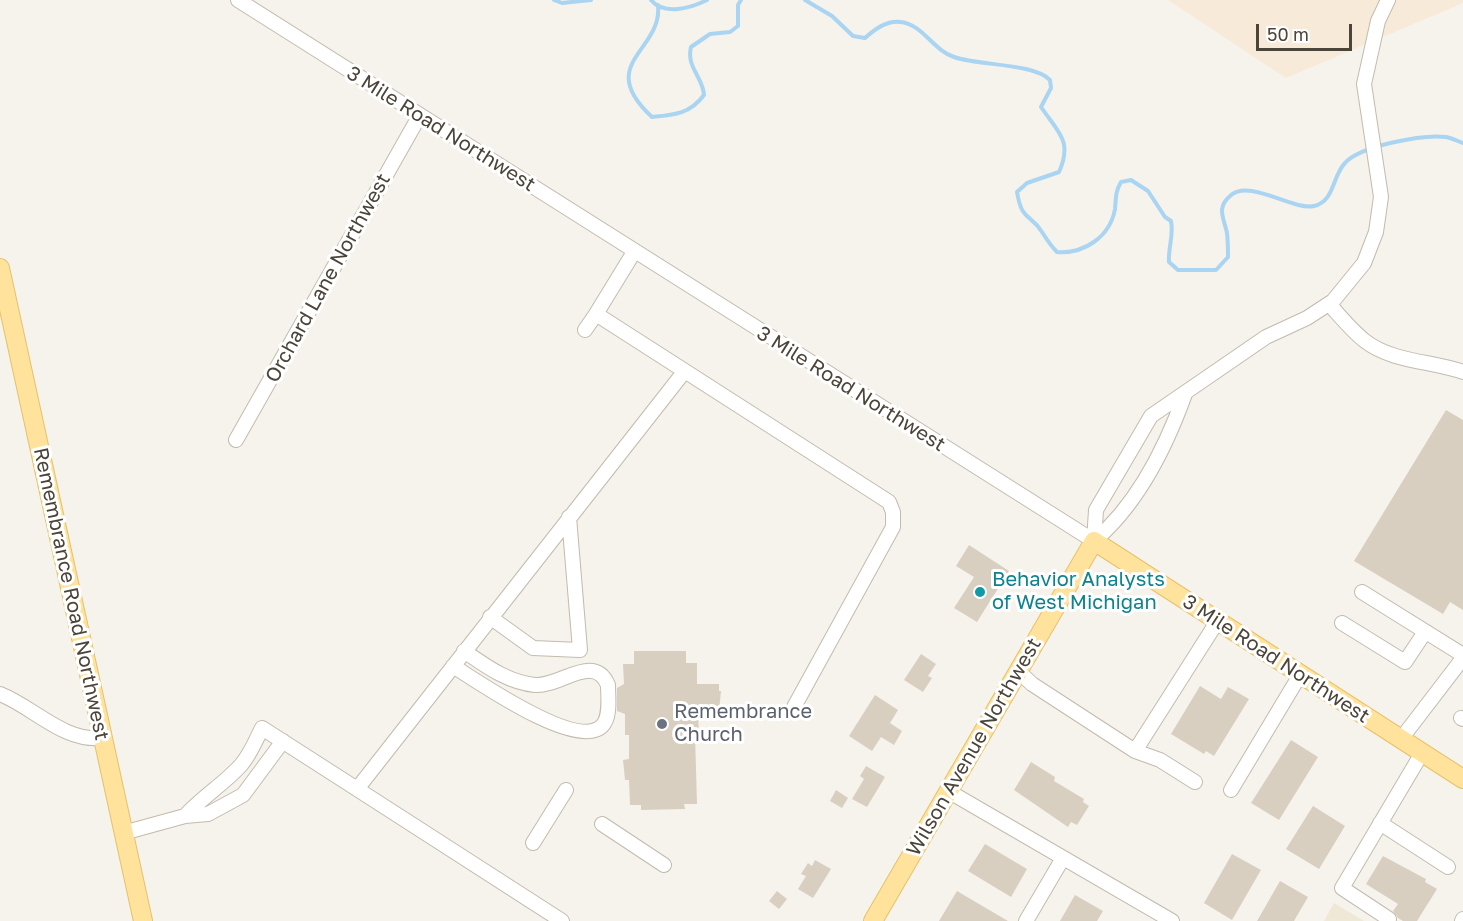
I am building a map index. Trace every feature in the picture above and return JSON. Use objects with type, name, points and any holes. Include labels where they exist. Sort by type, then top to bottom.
[{"type":"main road","name":"Remembrance Road Northwest","points":[[0,268],[143,921]]},
{"type":"main road","name":"3 Mile Road Northwest","points":[[1094,541],[1463,779]]},
{"type":"main road","name":"Wilson Avenue Northwest","points":[[873,921],[1094,541]]},
{"type":"street","name":"3 Mile Road Northwest","points":[[238,0],[1094,541]]},
{"type":"street","points":[[1094,541],[1096,510],[1151,416],[1266,337],[1307,318],[1329,304],[1364,263],[1376,232],[1381,197],[1364,84],[1378,21],[1388,0]]},
{"type":"street","name":"Orchard Lane Northwest","points":[[236,440],[420,115]]},
{"type":"street","points":[[585,330],[634,252]]},
{"type":"street","points":[[1329,304],[1365,342],[1404,359],[1445,365],[1463,372]]},
{"type":"street","points":[[596,314],[889,502],[893,512],[893,526],[794,707]]},
{"type":"street","points":[[357,789],[684,372]]},
{"type":"street","points":[[1094,541],[1116,523],[1169,438],[1185,394]]},
{"type":"street","points":[[569,517],[583,671]]},
{"type":"street","points":[[1362,592],[1463,656],[1401,739]]},
{"type":"street","points":[[490,617],[533,648],[580,650]]},
{"type":"street","points":[[1135,751],[1217,622]]},
{"type":"street","points":[[1342,623],[1406,662],[1425,632]]},
{"type":"street","points":[[453,666],[526,711],[585,731],[600,728],[605,722],[608,685],[599,672],[591,669],[559,681],[536,685],[503,677],[464,651]]},
{"type":"street","points":[[1018,671],[1032,684],[1135,751],[1160,760],[1194,782]]},
{"type":"street","points":[[1231,789],[1300,675]]},
{"type":"street","points":[[3,695],[58,728],[87,740],[103,738]]},
{"type":"street","points":[[185,816],[200,799],[221,784],[243,763],[262,728],[562,921]]},
{"type":"street","points":[[123,834],[185,816],[208,814],[243,795],[283,741]]},
{"type":"street","points":[[1389,919],[1342,888],[1422,753]]},
{"type":"street","points":[[533,843],[566,790]]},
{"type":"street","points":[[948,791],[1172,921]]},
{"type":"street","points":[[1380,823],[1448,867]]},
{"type":"street","points":[[602,824],[664,865]]},
{"type":"street","points":[[1026,921],[1063,858]]},
{"type":"shaded area","points":[[1168,0],[1463,0],[1463,3],[1286,78]]},
{"type":"shaded area","points":[[1334,903],[1364,921],[1324,921]]},
{"type":"building","points":[[1446,410],[1463,420],[1463,610],[1450,602],[1443,614],[1354,561]]},
{"type":"building","name":"Behavior Analysts of West Michigan","points":[[969,545],[1009,571],[977,622],[954,608],[974,577],[956,566]]},
{"type":"building","name":"Remembrance Church","points":[[634,651],[686,651],[686,663],[697,663],[697,684],[719,684],[719,691],[721,691],[719,711],[698,712],[699,734],[695,734],[697,804],[684,804],[685,809],[641,810],[641,805],[630,805],[629,780],[625,780],[623,760],[629,759],[629,735],[625,735],[625,714],[617,711],[617,688],[624,684],[623,664],[634,664]]},
{"type":"building","points":[[921,654],[936,664],[928,676],[932,678],[923,692],[904,680]]},
{"type":"building","points":[[1200,686],[1221,699],[1228,687],[1249,699],[1214,756],[1206,751],[1204,754],[1171,734]]},
{"type":"building","points":[[875,695],[898,710],[890,723],[902,731],[894,745],[881,737],[872,751],[849,736]]},
{"type":"building","points":[[1291,740],[1318,757],[1279,820],[1251,803]]},
{"type":"building","points":[[1031,762],[1055,777],[1054,781],[1084,799],[1083,802],[1089,806],[1077,825],[1071,822],[1068,827],[1014,790]]},
{"type":"building","points":[[866,766],[885,777],[867,807],[852,799],[864,779],[860,776]]},
{"type":"building","points":[[836,790],[848,798],[842,808],[830,801]]},
{"type":"building","points":[[1313,806],[1345,826],[1319,869],[1286,849]]},
{"type":"building","points":[[985,844],[1027,869],[1011,897],[968,871]]},
{"type":"building","points":[[1232,854],[1261,870],[1232,920],[1204,903]]},
{"type":"building","points":[[1383,856],[1426,879],[1425,882],[1437,889],[1417,921],[1403,921],[1398,918],[1393,911],[1398,904],[1366,884]]},
{"type":"building","points":[[815,860],[831,869],[813,898],[798,889],[806,876],[801,874],[808,863],[812,866]]},
{"type":"building","points":[[1280,881],[1308,897],[1294,921],[1257,921]]},
{"type":"building","points":[[777,891],[787,899],[779,909],[769,901]]},
{"type":"building","points":[[957,891],[1008,921],[939,921]]},
{"type":"building","points":[[1075,895],[1103,911],[1097,921],[1060,921]]},
{"type":"waterway","points":[[554,0],[562,3],[591,0]]},
{"type":"waterway","points":[[651,0],[656,5],[670,9],[686,8],[707,0]]},
{"type":"waterway","points":[[658,5],[657,21],[635,58],[630,70],[629,83],[636,99],[652,117],[687,110],[704,95],[691,60],[691,47],[710,34],[730,32],[738,26],[738,5],[741,0]]},
{"type":"waterway","points":[[805,0],[832,16],[853,36],[865,38],[877,28],[901,22],[916,28],[940,49],[954,57],[1031,70],[1050,80],[1051,88],[1041,107],[1062,137],[1063,161],[1059,172],[1027,183],[1017,192],[1024,213],[1038,226],[1057,252],[1086,247],[1102,235],[1112,219],[1121,182],[1131,180],[1148,191],[1165,217],[1171,221],[1169,262],[1178,270],[1216,270],[1228,257],[1223,205],[1230,196],[1238,191],[1259,193],[1295,204],[1314,206],[1330,194],[1345,163],[1364,151],[1423,137],[1446,137],[1463,143]]},
{"type":"place","name":"Behavior Analysts of West Michigan","points":[[980,592]]},
{"type":"place","name":"Remembrance Church","points":[[662,724]]}]
